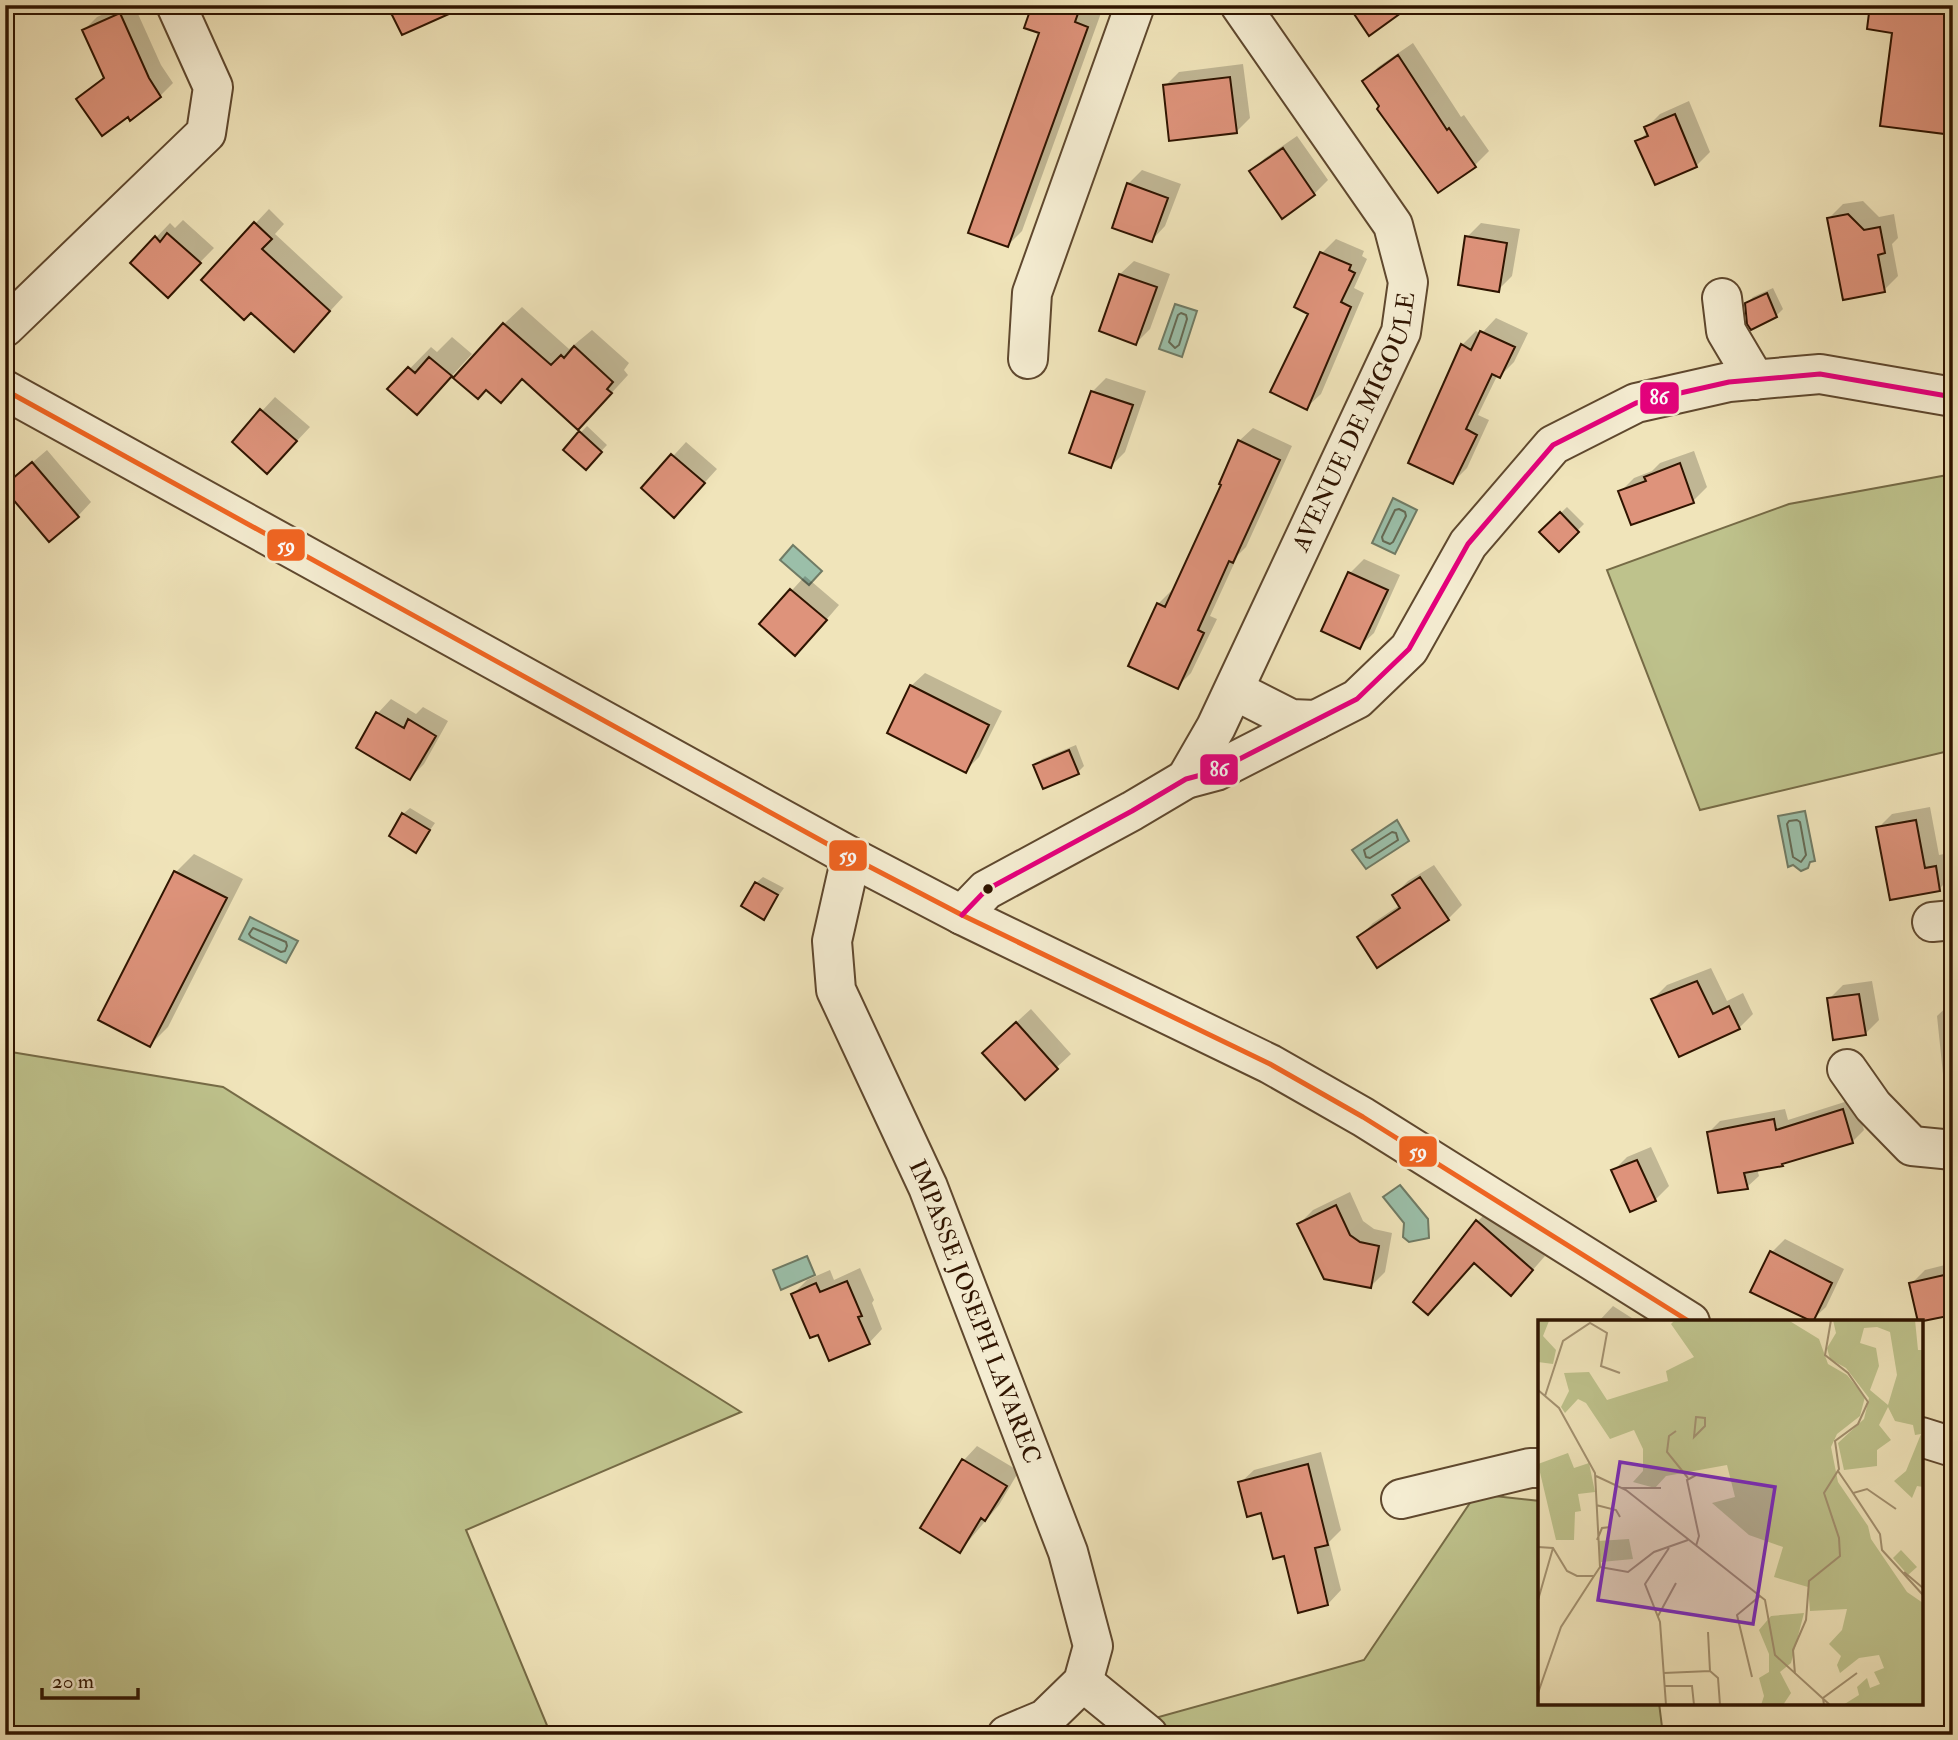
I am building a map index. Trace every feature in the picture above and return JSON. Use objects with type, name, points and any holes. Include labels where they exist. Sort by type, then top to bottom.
[{"type":"street","points":[[5,327],[206,133],[213,88],[177,5]]},
{"type":"street","points":[[1027,359],[1032,293],[1135,5]]},
{"type":"street","name":"AVENUE DE MIGOULE","points":[[1186,779],[1234,690],[1402,332],[1408,282],[1393,225],[1240,5]]},
{"type":"street","points":[[1722,298],[1726,331],[1755,380]]},
{"type":"street","points":[[962,915],[986,890],[1186,779],[1216,771],[1357,699],[1409,649],[1468,544],[1553,445],[1636,403],[1729,382],[1820,374],[1953,397]]},
{"type":"street","points":[[5,390],[851,857],[962,915],[1270,1064],[1363,1117],[1687,1320]]},
{"type":"street","points":[[1234,690],[1291,719],[1316,720]]},
{"type":"street","name":"IMPASSE JOSEPH LAVAREC","points":[[851,857],[832,941],[836,990],[928,1187],[1068,1552],[1093,1646],[1083,1682]]},
{"type":"street","points":[[1847,1069],[1872,1106],[1912,1146],[1953,1150]]},
{"type":"street","points":[[1923,1438],[1953,1447]]},
{"type":"street","points":[[1401,1499],[1538,1468]]},
{"type":"street","points":[[1007,1735],[1045,1719],[1083,1682],[1148,1735]]},
{"type":"shaded area","points":[[1953,474],[1953,750],[1700,810],[1607,570],[1789,504]]},
{"type":"shaded area","points":[[5,1051],[223,1087],[741,1412],[466,1530],[551,1735],[5,1735]]},
{"type":"shaded area","points":[[1476,1494],[1538,1501],[1538,1705],[1659,1705],[1663,1735],[1094,1735],[1364,1660]]},
{"type":"water","points":[[1175,304],[1197,311],[1182,357],[1159,349]]},
{"type":"water","points":[[1393,498],[1417,510],[1395,554],[1372,543]]},
{"type":"water","points":[[793,545],[822,571],[809,585],[780,560]]},
{"type":"water","points":[[1805,811],[1815,861],[1801,871],[1793,865],[1788,867],[1778,816]]},
{"type":"water","points":[[1397,820],[1409,841],[1366,869],[1352,850]]},
{"type":"water","points":[[250,917],[298,941],[286,963],[239,939]]},
{"type":"water","points":[[1400,1185],[1428,1219],[1429,1238],[1409,1242],[1403,1237],[1404,1223],[1383,1197]]},
{"type":"water","points":[[807,1256],[815,1275],[781,1290],[773,1270]]},
{"type":"building","points":[[387,5],[469,5],[402,35]]},
{"type":"building","points":[[1032,5],[1081,5],[1075,22],[1088,27],[1008,247],[968,233],[1039,33],[1024,28]]},
{"type":"building","points":[[1348,5],[1412,5],[1369,36]]},
{"type":"building","points":[[1870,5],[1949,5],[1946,26],[1953,27],[1953,135],[1880,126],[1892,33],[1867,29]]},
{"type":"building","points":[[120,13],[149,78],[161,97],[130,121],[128,117],[102,136],[76,99],[104,78],[82,30]]},
{"type":"building","points":[[1398,55],[1447,130],[1449,128],[1476,167],[1438,193],[1377,109],[1379,106],[1362,81]]},
{"type":"building","points":[[1230,77],[1237,133],[1169,141],[1163,85]]},
{"type":"building","points":[[1675,114],[1697,167],[1655,185],[1635,141],[1648,136],[1644,127]]},
{"type":"building","points":[[1283,148],[1315,195],[1282,219],[1249,171]]},
{"type":"building","points":[[1127,183],[1168,198],[1152,242],[1112,228]]},
{"type":"building","points":[[1848,214],[1864,230],[1880,227],[1885,253],[1878,255],[1885,292],[1843,300],[1827,218]]},
{"type":"building","points":[[254,222],[272,239],[262,249],[330,311],[294,352],[251,313],[244,320],[201,280]]},
{"type":"building","points":[[167,233],[201,263],[168,298],[130,263],[155,236],[160,242]]},
{"type":"building","points":[[1465,236],[1507,243],[1499,292],[1458,285]]},
{"type":"building","points":[[1320,252],[1351,265],[1349,270],[1355,273],[1341,302],[1351,307],[1307,410],[1270,392],[1308,314],[1294,307]]},
{"type":"building","points":[[1119,274],[1157,287],[1136,345],[1099,331]]},
{"type":"building","points":[[1767,293],[1777,317],[1751,330],[1747,324],[1745,303]]},
{"type":"building","points":[[503,323],[551,365],[561,355],[564,358],[574,346],[613,382],[607,389],[612,393],[578,430],[522,379],[501,403],[486,390],[478,399],[453,378]]},
{"type":"building","points":[[1480,331],[1515,347],[1500,378],[1492,374],[1466,429],[1477,435],[1453,484],[1408,463],[1461,344],[1471,350]]},
{"type":"building","points":[[429,357],[452,376],[417,415],[387,389],[408,367],[415,373]]},
{"type":"building","points":[[1091,391],[1133,405],[1111,468],[1069,453]]},
{"type":"building","points":[[260,409],[297,441],[267,474],[232,442]]},
{"type":"building","points":[[579,431],[602,452],[586,470],[563,450]]},
{"type":"building","points":[[1238,440],[1280,460],[1233,563],[1229,561],[1198,630],[1204,633],[1178,689],[1128,666],[1157,603],[1165,607],[1221,485],[1219,484]]},
{"type":"building","points":[[671,454],[705,483],[674,518],[641,488]]},
{"type":"building","points":[[32,462],[79,517],[49,542],[5,490],[5,485]]},
{"type":"building","points":[[1680,463],[1694,503],[1631,525],[1618,491],[1646,481],[1644,477]]},
{"type":"building","points":[[1560,512],[1579,532],[1559,552],[1539,532]]},
{"type":"building","points":[[1348,572],[1388,590],[1360,649],[1321,631]]},
{"type":"building","points":[[790,589],[827,620],[795,656],[759,624]]},
{"type":"building","points":[[910,685],[989,725],[966,773],[887,733]]},
{"type":"building","points":[[376,712],[404,728],[408,719],[436,736],[410,780],[356,748]]},
{"type":"building","points":[[1069,750],[1079,774],[1043,789],[1033,765]]},
{"type":"building","points":[[402,813],[430,830],[416,853],[389,836]]},
{"type":"building","points":[[1916,820],[1925,868],[1936,866],[1940,891],[1890,900],[1876,827]]},
{"type":"building","points":[[174,871],[227,898],[150,1047],[98,1020]]},
{"type":"building","points":[[1420,877],[1449,920],[1377,968],[1357,937],[1400,908],[1392,895]]},
{"type":"building","points":[[755,882],[778,895],[764,920],[741,906]]},
{"type":"building","points":[[1697,981],[1713,1014],[1729,1006],[1740,1029],[1679,1057],[1651,999]]},
{"type":"building","points":[[1859,994],[1866,1035],[1833,1040],[1827,998]]},
{"type":"building","points":[[1016,1022],[1058,1069],[1025,1100],[982,1053]]},
{"type":"building","points":[[1843,1109],[1853,1143],[1782,1164],[1783,1166],[1744,1173],[1748,1189],[1718,1193],[1707,1132],[1774,1119],[1776,1130]]},
{"type":"building","points":[[1637,1160],[1656,1201],[1630,1212],[1611,1170]]},
{"type":"building","points":[[1336,1205],[1350,1235],[1360,1242],[1379,1246],[1371,1288],[1324,1279],[1297,1224]]},
{"type":"building","points":[[1476,1220],[1533,1270],[1511,1296],[1474,1263],[1428,1315],[1413,1302]]},
{"type":"building","points":[[1770,1251],[1832,1283],[1814,1320],[1750,1292]]},
{"type":"building","points":[[1953,1273],[1953,1315],[1918,1320],[1909,1283]]},
{"type":"building","points":[[847,1281],[870,1344],[829,1361],[818,1335],[810,1338],[791,1294],[816,1283],[820,1292]]},
{"type":"building","points":[[962,1459],[1007,1486],[985,1521],[981,1518],[960,1553],[920,1528]]},
{"type":"building","points":[[1308,1464],[1328,1545],[1315,1548],[1328,1605],[1298,1613],[1284,1556],[1273,1559],[1261,1513],[1247,1517],[1238,1482]]},
{"type":"transit line","name":"86","points":[[962,915],[986,890],[1186,779],[1216,771],[1357,699],[1409,649],[1468,544],[1553,445],[1636,403],[1729,382],[1820,374],[1953,397]]},
{"type":"transit line","name":"59","points":[[5,390],[851,857],[962,915],[1270,1064],[1363,1117],[1687,1320]]}]
